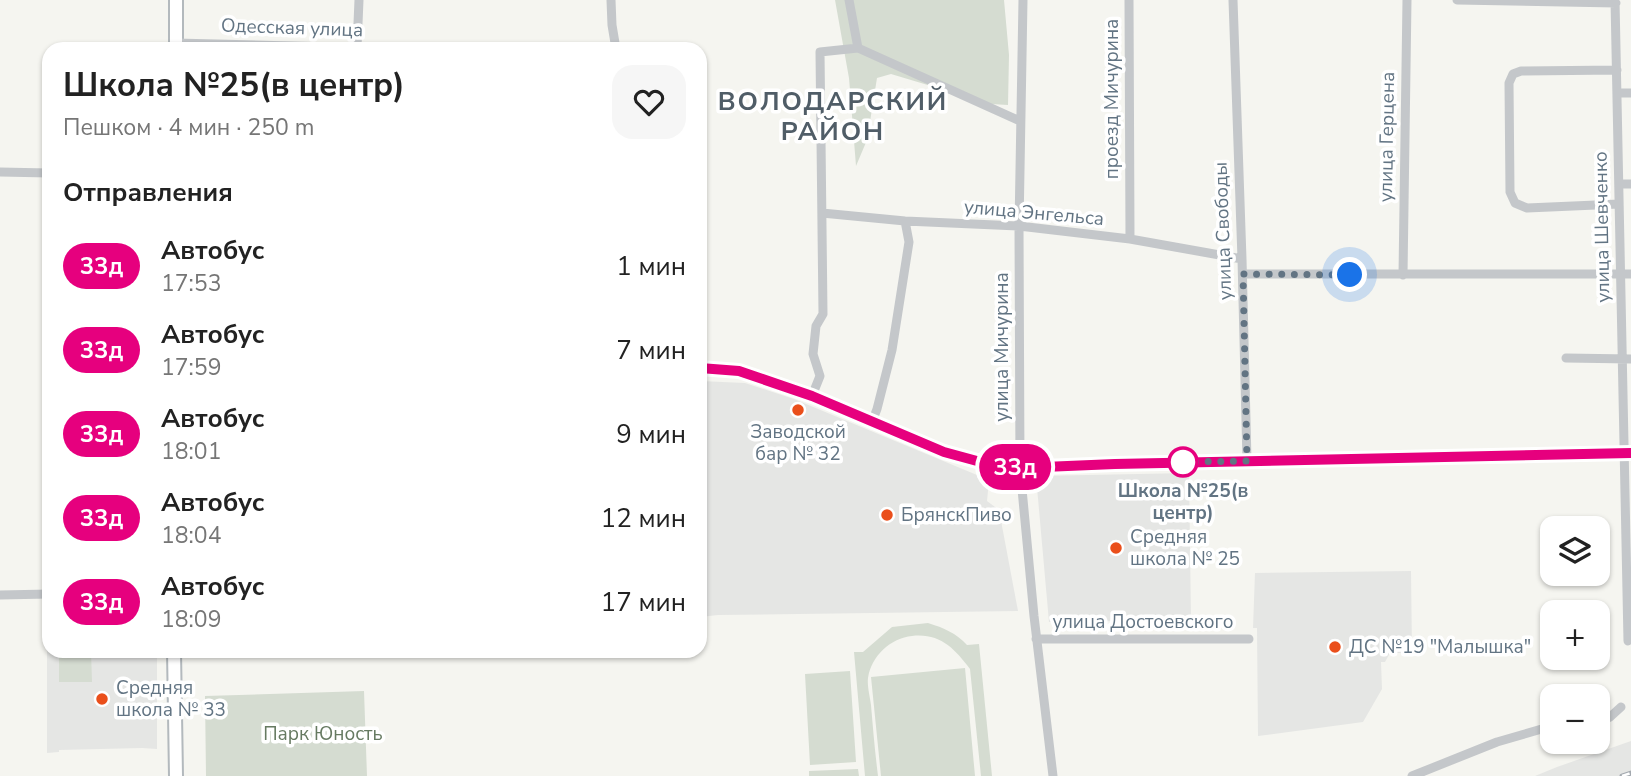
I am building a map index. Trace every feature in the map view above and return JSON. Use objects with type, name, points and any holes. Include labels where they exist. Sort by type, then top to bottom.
[{"type":"main road","points":[[176,0],[176,42]]},
{"type":"main road","points":[[174,658],[176,776]]},
{"type":"street","points":[[357,42],[359,0]]},
{"type":"street","points":[[611,0],[615,42]]},
{"type":"street","points":[[849,0],[858,48]]},
{"type":"street","name":"улица Мичурина","points":[[1023,0],[1019,226],[1020,468],[1036,639],[1053,776]]},
{"type":"street","name":"проезд Мичурина","points":[[1129,0],[1130,239]]},
{"type":"street","name":"улица Свободы","points":[[1233,0],[1247,461]]},
{"type":"street","name":"улица Герцена","points":[[1403,275],[1407,0]]},
{"type":"street","points":[[1457,0],[1616,2]]},
{"type":"street","name":"улица Шевченко","points":[[1616,2],[1620,275],[1626,359],[1628,640]]},
{"type":"street","points":[[812,396],[820,376],[813,354],[816,326],[822,314],[820,52],[858,48],[1020,121]]},
{"type":"street","points":[[1617,70],[1521,71],[1513,74],[1509,83],[1510,192],[1515,203],[1527,208],[1619,204]]},
{"type":"street","points":[[1617,93],[1631,93]]},
{"type":"street","points":[[0,172],[42,173]]},
{"type":"street","points":[[1619,184],[1631,184]]},
{"type":"street","name":"улица Энгельса","points":[[822,214],[1019,226],[1130,239],[1242,259]]},
{"type":"street","points":[[872,422],[892,350],[909,242],[905,221]]},
{"type":"street","points":[[1243,274],[1631,274]]},
{"type":"street","points":[[1566,358],[1626,359]]},
{"type":"street","points":[[707,369],[739,371],[812,396],[944,452],[1020,468],[1627,453]]},
{"type":"street","points":[[0,595],[42,594]]},
{"type":"street","name":"улица Достоевского","points":[[1036,639],[1249,639]]},
{"type":"street","points":[[1610,718],[1621,707]]},
{"type":"street","points":[[1412,776],[1497,742],[1540,729]]},
{"type":"shaded area","name":"БрянскПиво","points":[[707,381],[745,383],[794,399],[989,480],[987,501],[999,510],[1018,611],[707,616]]},
{"type":"shaded area","name":"Средняя школа № 25","points":[[1189,473],[1191,620],[1049,622],[1036,476]]},
{"type":"shaded area","name":"ДС №19 \"Малышка\"","points":[[1411,571],[1412,653],[1390,653],[1385,662],[1381,662],[1382,689],[1363,722],[1258,736],[1257,628],[1253,628],[1255,573]]},
{"type":"shaded area","name":"Средняя школа № 33","points":[[47,658],[157,658],[157,749],[59,750],[47,753]]},
{"type":"shaded area","points":[[1631,741],[1631,776],[1535,776],[1594,754],[1610,754],[1610,748]]},
{"type":"green space","points":[[835,0],[1004,0],[1009,55],[1008,105],[991,104],[891,74],[877,78],[867,140],[856,166],[849,78]]},
{"type":"green space","points":[[928,623],[949,631],[967,645],[979,644],[992,776],[981,776],[970,669],[958,655],[938,640],[912,636],[890,644],[873,662],[870,670],[868,684],[878,776],[865,776],[854,652],[863,652],[892,627]]},
{"type":"green space","points":[[59,658],[91,658],[92,682],[59,682]]},
{"type":"green space","points":[[965,668],[975,776],[881,776],[871,677]]},
{"type":"green space","points":[[850,671],[856,762],[810,765],[805,674]]},
{"type":"green space","name":"Парк Юность","points":[[364,691],[367,776],[206,776],[205,696]]},
{"type":"green space","points":[[858,769],[859,776],[809,776],[809,771]]},
{"type":"railway","points":[[1622,776],[1631,773]]},
{"type":"bus line","name":"33д","points":[[707,369],[739,371],[812,396],[944,452],[1020,468],[1631,453]]},
{"type":"place","name":"Заводской бар № 32","points":[[798,410]]},
{"type":"place","name":"Школа №25(в центр)","points":[[1183,462]]},
{"type":"place","name":"БрянскПиво","points":[[887,515]]},
{"type":"place","name":"Средняя школа № 25","points":[[1116,548]]},
{"type":"place","name":"ДС №19 \"Малышка\"","points":[[1335,647]]},
{"type":"place","name":"Средняя школа № 33","points":[[102,699]]},
{"type":"district","name":"ВОЛОДАРСКИЙ РАЙОН","points":[[833,116]]},
{"type":"route","points":[[1183,462],[1247,461],[1243,274],[1350,275]]}]
